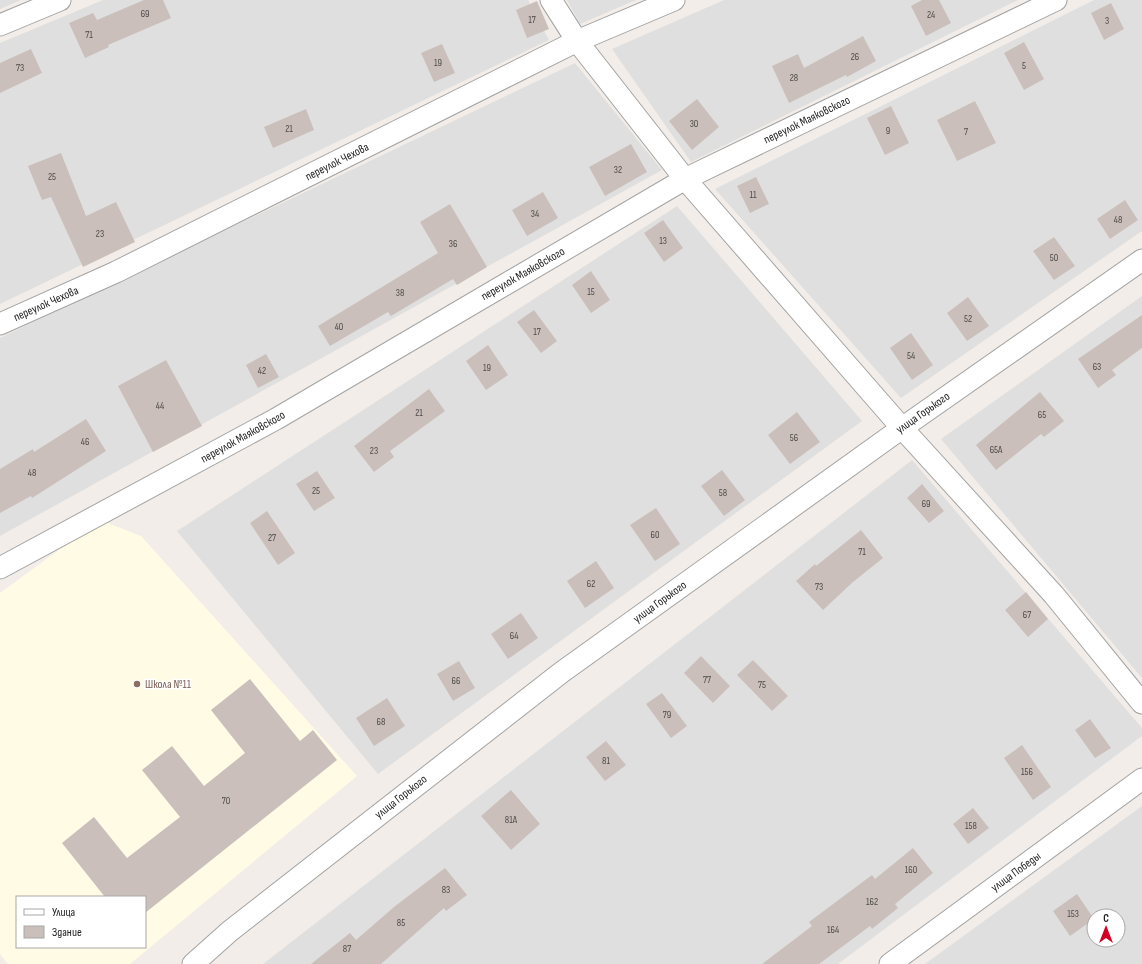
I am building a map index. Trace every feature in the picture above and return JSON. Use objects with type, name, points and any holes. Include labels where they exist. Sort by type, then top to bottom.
[{"type":"street","points":[[0,25],[60,0]]},
{"type":"street","points":[[551,0],[577,41],[685,179],[902,428],[1054,595],[1142,703]]},
{"type":"street","name":"переулок Чехова","points":[[0,324],[116,272],[577,41],[674,0]]},
{"type":"street","name":"переулок Маяковского","points":[[0,568],[276,420],[685,179],[1056,0]]},
{"type":"street","name":"улица Горького","points":[[193,964],[230,931],[562,672],[902,428],[1142,260]]},
{"type":"street","name":"улица Победы","points":[[890,964],[1142,779]]},
{"type":"shaded area","points":[[0,0],[21,0],[0,9]]},
{"type":"shaded area","points":[[103,0],[528,0],[549,40],[0,304],[0,43]]},
{"type":"shaded area","points":[[567,0],[636,0],[580,24]]},
{"type":"shaded area","points":[[724,0],[1018,0],[691,162],[612,49]]},
{"type":"shaded area","points":[[1094,0],[1142,0],[1142,231],[901,398],[715,189]]},
{"type":"shaded area","points":[[575,63],[662,170],[0,536],[0,338]]},
{"type":"shaded area","points":[[677,206],[862,421],[378,774],[177,531]]},
{"type":"shaded area","points":[[1142,296],[1142,678],[941,439]]},
{"type":"shaded area","points":[[912,460],[1142,728],[1142,736],[838,964],[263,964]]},
{"type":"shaded area","name":"Школа №11","points":[[100,520],[141,536],[357,776],[130,964],[8,964],[0,954],[0,593]]},
{"type":"shaded area","points":[[1142,806],[1142,964],[925,964]]},
{"type":"building","points":[[144,0],[163,0],[171,18],[108,45],[109,47],[85,58],[69,23],[93,13],[97,20]]},
{"type":"building","points":[[922,0],[939,0],[951,23],[926,36],[911,6]]},
{"type":"building","points":[[537,1],[549,29],[527,38],[516,10]]},
{"type":"building","points":[[1111,3],[1124,29],[1104,40],[1091,13]]},
{"type":"building","points":[[863,36],[876,61],[847,77],[846,75],[789,103],[772,66],[798,54],[804,68]]},
{"type":"building","points":[[1024,42],[1044,79],[1024,90],[1004,53]]},
{"type":"building","points":[[442,44],[455,73],[434,82],[421,53]]},
{"type":"building","points":[[31,49],[42,73],[0,93],[0,63]]},
{"type":"building","points":[[697,99],[719,127],[692,150],[669,121]]},
{"type":"building","points":[[975,101],[996,143],[957,161],[937,120]]},
{"type":"building","points":[[891,106],[909,143],[885,155],[867,118]]},
{"type":"building","points":[[306,109],[314,130],[273,148],[264,127]]},
{"type":"building","points":[[631,144],[647,172],[605,196],[589,167]]},
{"type":"building","points":[[61,153],[86,216],[116,202],[135,242],[83,267],[51,197],[42,200],[28,166]]},
{"type":"building","points":[[756,177],[769,204],[750,213],[737,186]]},
{"type":"building","points":[[543,192],[558,218],[527,236],[512,210]]},
{"type":"building","points":[[1125,200],[1138,220],[1110,239],[1097,219]]},
{"type":"building","points":[[450,204],[487,267],[457,285],[453,279],[391,316],[388,312],[330,346],[318,326],[438,253],[420,222]]},
{"type":"building","points":[[663,220],[683,248],[664,262],[644,233]]},
{"type":"building","points":[[1054,237],[1075,266],[1054,280],[1033,251]]},
{"type":"building","points":[[591,271],[610,300],[591,313],[572,285]]},
{"type":"building","points":[[968,297],[989,326],[967,341],[947,313]]},
{"type":"building","points":[[534,310],[557,341],[541,353],[517,322]]},
{"type":"building","points":[[1142,315],[1142,348],[1112,370],[1116,375],[1098,388],[1078,359]]},
{"type":"building","points":[[911,333],[933,365],[912,380],[890,348]]},
{"type":"building","points":[[488,345],[508,375],[486,390],[466,361]]},
{"type":"building","points":[[266,354],[279,377],[258,388],[246,365]]},
{"type":"building","points":[[166,360],[202,426],[153,452],[118,386]]},
{"type":"building","points":[[429,389],[445,411],[390,451],[394,457],[374,472],[354,446]]},
{"type":"building","points":[[1040,392],[1064,421],[1044,437],[1041,434],[996,470],[976,445]]},
{"type":"building","points":[[797,412],[820,442],[790,464],[768,435]]},
{"type":"building","points":[[86,419],[106,451],[32,498],[31,496],[0,513],[0,469],[33,449],[34,452]]},
{"type":"building","points":[[722,470],[745,500],[724,516],[701,486]]},
{"type":"building","points":[[317,471],[335,498],[314,511],[296,484]]},
{"type":"building","points":[[922,484],[944,511],[929,523],[907,498]]},
{"type":"building","points":[[656,508],[680,544],[655,561],[630,525]]},
{"type":"building","points":[[267,511],[295,553],[278,565],[250,523]]},
{"type":"building","points":[[861,530],[883,558],[853,582],[823,610],[796,581],[815,564],[816,566]]},
{"type":"building","points":[[596,561],[614,588],[585,608],[567,581]]},
{"type":"building","points":[[1026,592],[1048,619],[1028,637],[1005,610]]},
{"type":"building","points":[[521,613],[538,638],[508,659],[491,634]]},
{"type":"building","points":[[701,656],[730,686],[713,703],[684,673]]},
{"type":"building","points":[[753,660],[788,696],[772,711],[737,675]]},
{"type":"building","points":[[459,661],[475,688],[453,701],[437,674]]},
{"type":"building","points":[[250,679],[300,741],[313,730],[337,760],[146,912],[146,896],[104,896],[62,843],[94,817],[127,858],[180,817],[142,770],[172,746],[204,786],[245,753],[211,710]]},
{"type":"building","points":[[662,693],[687,726],[671,738],[646,704]]},
{"type":"building","points":[[387,698],[405,726],[374,746],[356,718]]},
{"type":"building","points":[[1090,719],[1111,748],[1095,758],[1075,730]]},
{"type":"building","points":[[606,741],[626,765],[605,781],[586,757]]},
{"type":"building","points":[[1022,745],[1051,787],[1033,800],[1004,758]]},
{"type":"building","points":[[511,790],[540,824],[511,850],[481,816]]},
{"type":"building","points":[[973,808],[989,828],[968,844],[953,824]]},
{"type":"building","points":[[913,848],[933,873],[895,904],[898,908],[872,929],[870,926],[819,964],[762,964],[812,926],[809,922],[872,875],[875,879]]},
{"type":"building","points":[[445,868],[467,895],[446,911],[444,908],[381,964],[311,964],[350,933],[356,940],[394,907]]},
{"type":"building","points":[[1077,894],[1087,908],[1086,925],[1070,936],[1053,911]]},
{"type":"place","name":"Школа №11","points":[[137,684]]}]
